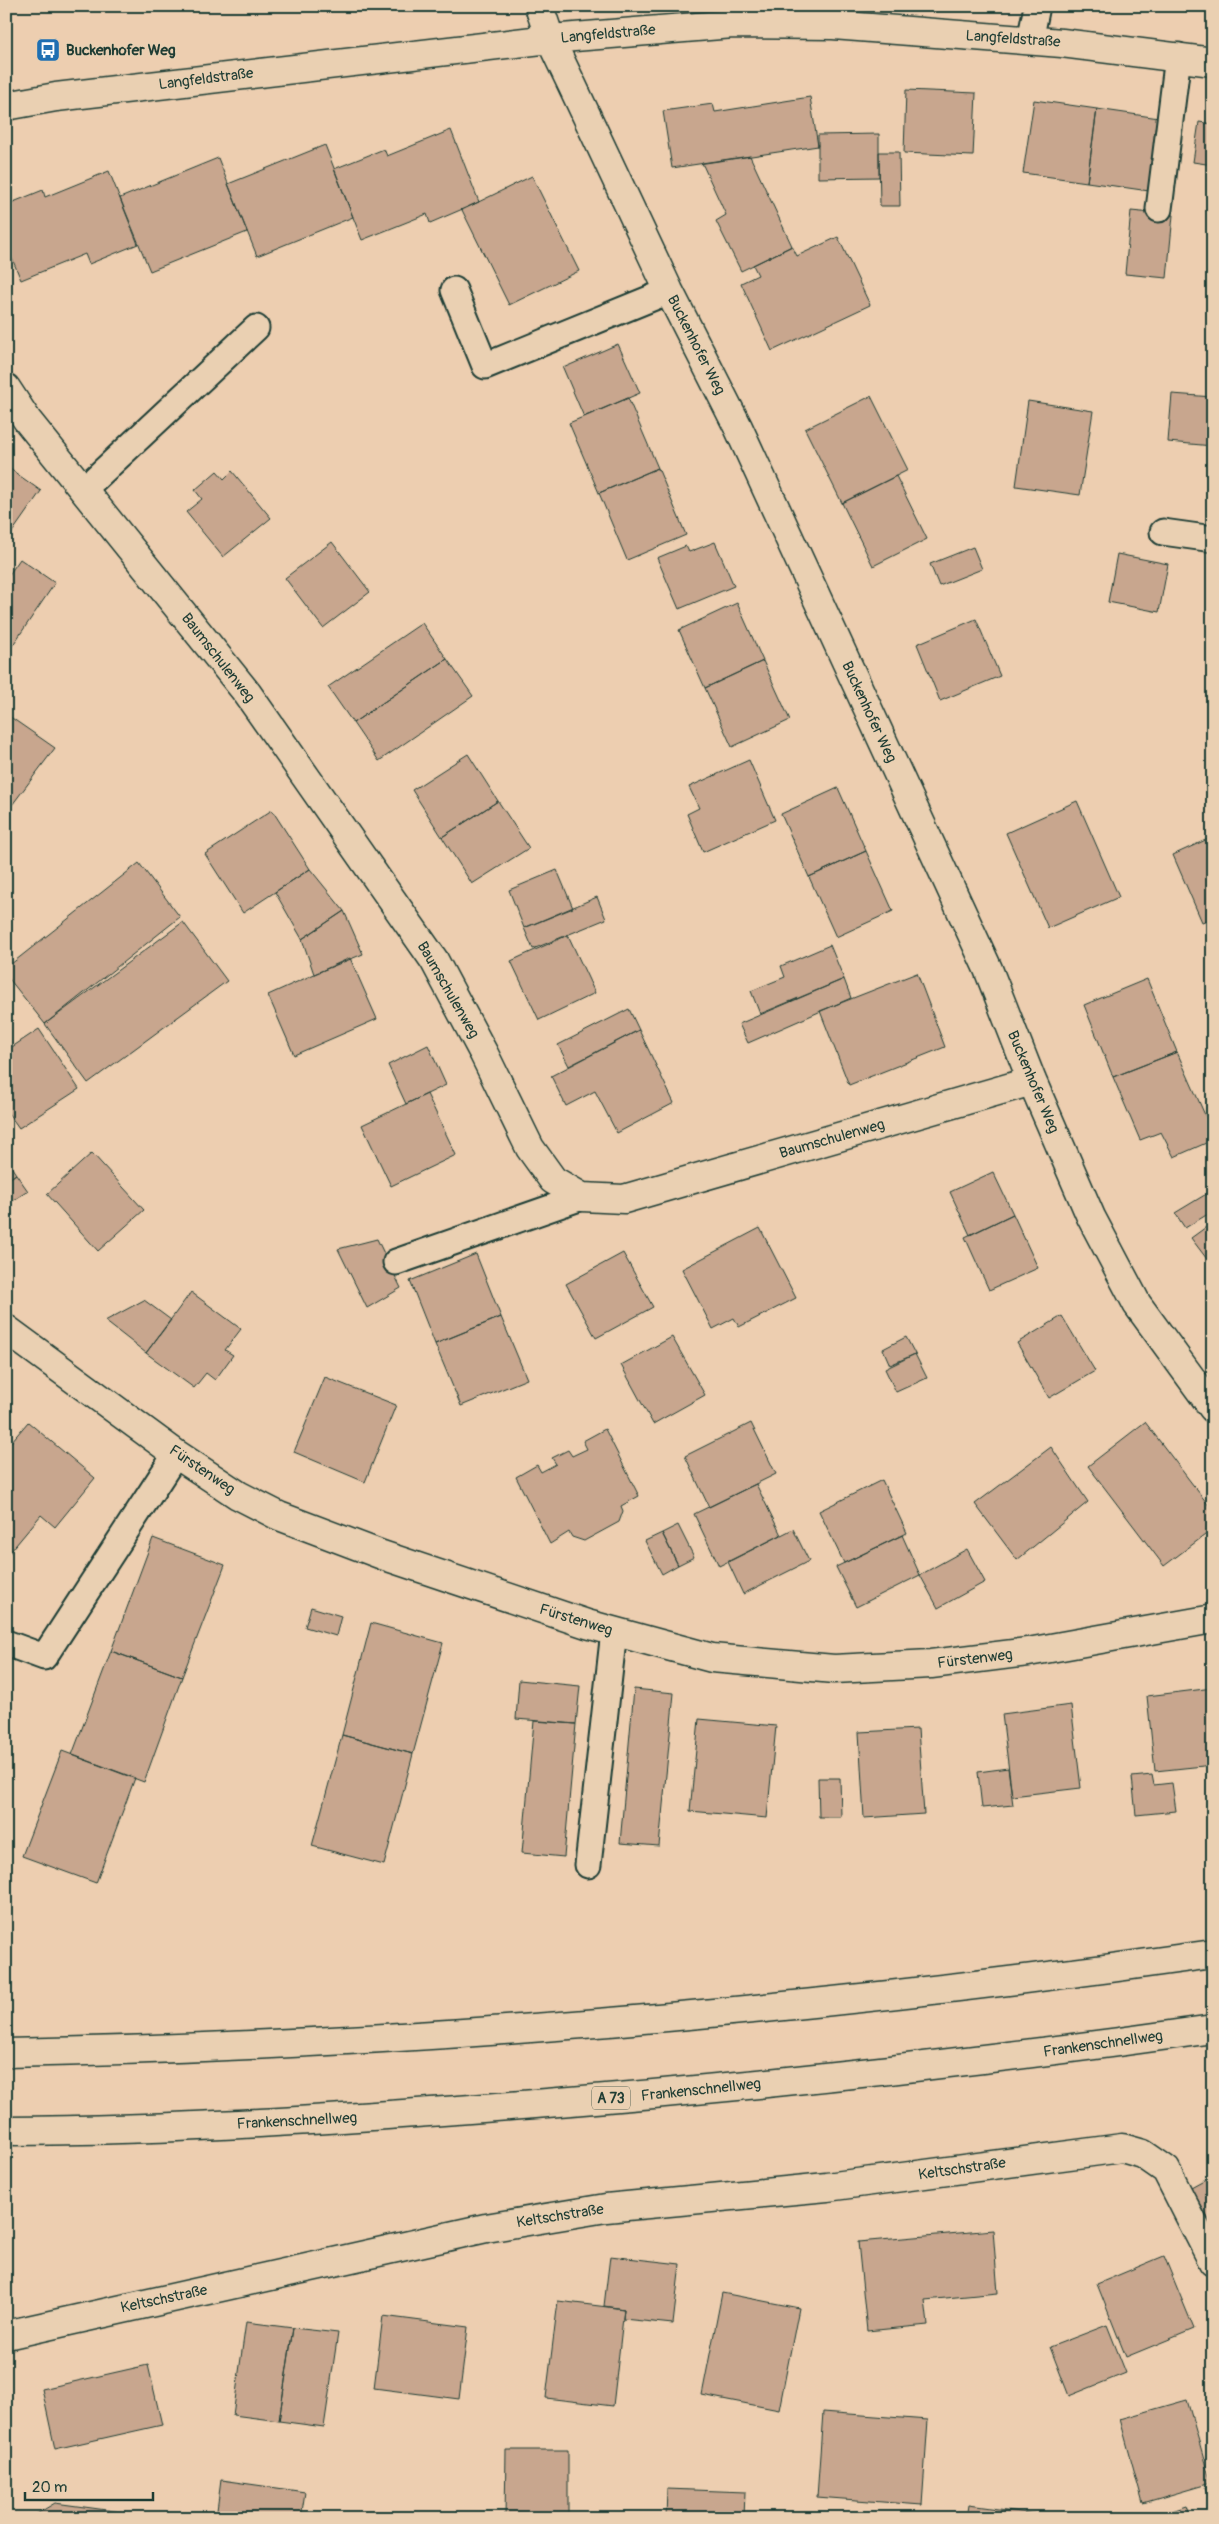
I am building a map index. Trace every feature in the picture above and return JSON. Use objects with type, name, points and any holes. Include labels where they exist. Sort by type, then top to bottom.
[{"type":"main road","name":"Buckenhofer Weg","points":[[539,6],[550,39],[669,291],[738,427],[971,933],[1091,1217],[1137,1304],[1213,1408]]},
{"type":"main road","name":"Langfeldstraße","points":[[6,106],[66,96],[550,39],[733,24],[833,26],[1030,41],[1178,56],[1213,62]]},
{"type":"main road","name":"Baumschulenweg","points":[[6,388],[27,420],[247,694],[434,960],[484,1054],[530,1148],[552,1180],[582,1197],[624,1199],[1032,1081]]},
{"type":"main road","name":"Fürstenweg","points":[[7,1330],[176,1454],[238,1495],[279,1516],[382,1555],[614,1632],[712,1658],[834,1669],[931,1664],[1028,1652],[1213,1619]]},
{"type":"main road","points":[[6,2053],[310,2042],[556,2028],[871,1997],[1102,1970],[1213,1954]]},
{"type":"main road","name":"Frankenschnellweg","points":[[6,2131],[100,2130],[361,2118],[663,2094],[951,2064],[1213,2029]]},
{"type":"main road","name":"Keltschstraße","points":[[6,2335],[504,2225],[606,2208],[827,2187],[1122,2148],[1143,2154],[1166,2170],[1213,2262]]},
{"type":"lane","points":[[1030,41],[1037,6]]},
{"type":"lane","points":[[1159,209],[1178,56]]},
{"type":"lane","points":[[454,290],[485,366],[669,291]]},
{"type":"lane","points":[[83,490],[256,328]]},
{"type":"lane","points":[[1163,532],[1213,540]]},
{"type":"lane","points":[[396,1262],[582,1197]]},
{"type":"lane","points":[[6,1643],[44,1656],[176,1454]]},
{"type":"lane","points":[[588,1865],[614,1632]]},
{"type":"building","points":[[906,90],[976,93],[973,156],[904,153]]},
{"type":"building","points":[[810,97],[818,146],[672,168],[663,111],[713,104],[715,112]]},
{"type":"building","points":[[1034,100],[1097,109],[1087,182],[1023,173]]},
{"type":"building","points":[[1097,109],[1159,118],[1149,191],[1087,182]]},
{"type":"building","points":[[1199,122],[1213,124],[1213,165],[1193,162]]},
{"type":"building","points":[[451,130],[479,202],[430,223],[427,214],[362,240],[334,169],[384,149],[387,156]]},
{"type":"building","points":[[879,134],[879,177],[818,178],[818,135]]},
{"type":"building","points":[[325,145],[353,217],[257,256],[228,184]]},
{"type":"building","points":[[879,152],[899,152],[900,206],[880,206]]},
{"type":"building","points":[[750,156],[792,246],[741,271],[716,221],[726,215],[702,163]]},
{"type":"building","points":[[218,158],[247,232],[150,271],[120,198]]},
{"type":"building","points":[[109,171],[138,244],[89,264],[85,254],[21,280],[6,244],[6,205],[43,190],[45,197]]},
{"type":"building","points":[[532,176],[579,271],[509,305],[462,210]]},
{"type":"building","points":[[1131,211],[1173,215],[1167,278],[1125,274]]},
{"type":"building","points":[[838,237],[870,305],[772,351],[741,283],[758,275],[753,265],[792,246],[797,256]]},
{"type":"building","points":[[618,344],[640,393],[584,417],[563,368]]},
{"type":"building","points":[[1172,394],[1213,397],[1213,446],[1168,442]]},
{"type":"building","points":[[871,396],[908,470],[842,503],[805,429]]},
{"type":"building","points":[[628,398],[658,468],[599,493],[569,423]]},
{"type":"building","points":[[1028,401],[1093,411],[1080,495],[1016,486]]},
{"type":"building","points":[[6,466],[41,491],[6,541]]},
{"type":"building","points":[[658,468],[686,535],[627,560],[599,493]]},
{"type":"building","points":[[217,471],[224,479],[232,471],[271,518],[223,557],[186,512],[202,499],[195,490]]},
{"type":"building","points":[[896,476],[927,539],[873,566],[842,503]]},
{"type":"building","points":[[332,542],[370,592],[323,628],[285,578]]},
{"type":"building","points":[[715,542],[734,586],[679,609],[657,558],[686,546],[689,552]]},
{"type":"building","points":[[973,547],[982,569],[939,586],[930,564]]},
{"type":"building","points":[[1117,554],[1168,564],[1159,612],[1108,602]]},
{"type":"building","points":[[20,559],[55,583],[6,655],[6,579]]},
{"type":"building","points":[[737,603],[763,661],[705,688],[679,630]]},
{"type":"building","points":[[976,619],[1000,676],[940,701],[917,644]]},
{"type":"building","points":[[422,623],[447,659],[353,723],[328,687]]},
{"type":"building","points":[[447,659],[473,696],[379,761],[353,723]]},
{"type":"building","points":[[763,661],[790,720],[732,747],[705,688]]},
{"type":"building","points":[[6,714],[55,748],[6,813]]},
{"type":"building","points":[[468,754],[498,801],[442,837],[412,790]]},
{"type":"building","points":[[749,760],[775,820],[703,852],[687,814],[699,808],[689,787]]},
{"type":"building","points":[[838,788],[866,851],[809,877],[781,814]]},
{"type":"building","points":[[498,801],[529,848],[472,884],[442,837]]},
{"type":"building","points":[[1077,801],[1119,897],[1048,928],[1006,833]]},
{"type":"building","points":[[272,810],[310,869],[243,913],[205,854]]},
{"type":"building","points":[[1210,838],[1213,843],[1213,918],[1202,922],[1173,855]]},
{"type":"building","points":[[866,851],[893,911],[836,937],[809,877]]},
{"type":"building","points":[[139,863],[180,917],[45,1024],[6,975],[6,968]]},
{"type":"building","points":[[310,869],[344,911],[302,939],[275,892]]},
{"type":"building","points":[[557,870],[573,908],[524,928],[509,890]]},
{"type":"building","points":[[597,897],[606,919],[533,949],[524,928]]},
{"type":"building","points":[[344,911],[363,954],[314,974],[302,939]]},
{"type":"building","points":[[183,922],[227,981],[88,1083],[45,1024]]},
{"type":"building","points":[[568,935],[595,993],[539,1020],[511,961]]},
{"type":"building","points":[[830,945],[844,979],[760,1014],[751,991],[785,977],[781,966]]},
{"type":"building","points":[[350,958],[377,1019],[294,1055],[268,995]]},
{"type":"building","points":[[917,973],[945,1047],[849,1085],[820,1011]]},
{"type":"building","points":[[844,979],[851,998],[748,1043],[739,1024]]},
{"type":"building","points":[[1147,979],[1177,1052],[1113,1077],[1084,1005]]},
{"type":"building","points":[[629,1009],[639,1030],[569,1066],[558,1045]]},
{"type":"building","points":[[39,1029],[79,1089],[19,1128],[6,1110],[6,1051]]},
{"type":"building","points":[[639,1030],[674,1103],[617,1133],[595,1091],[566,1106],[551,1076]]},
{"type":"building","points":[[428,1045],[446,1085],[406,1104],[388,1065]]},
{"type":"building","points":[[1177,1052],[1213,1133],[1213,1140],[1174,1157],[1161,1132],[1140,1140],[1113,1077]]},
{"type":"building","points":[[427,1094],[456,1155],[391,1186],[362,1125]]},
{"type":"building","points":[[92,1153],[144,1210],[98,1251],[47,1194]]},
{"type":"building","points":[[6,1159],[16,1174],[6,1181]]},
{"type":"building","points":[[993,1172],[1013,1214],[970,1235],[950,1192]]},
{"type":"building","points":[[16,1174],[28,1191],[6,1205],[6,1181]]},
{"type":"building","points":[[1213,1190],[1213,1211],[1185,1228],[1175,1213]]},
{"type":"building","points":[[1013,1214],[1038,1268],[989,1290],[965,1237]]},
{"type":"building","points":[[1213,1222],[1213,1267],[1191,1238]]},
{"type":"building","points":[[760,1228],[796,1298],[739,1327],[734,1318],[713,1329],[682,1269]]},
{"type":"building","points":[[377,1239],[401,1288],[367,1308],[338,1249]]},
{"type":"building","points":[[623,1253],[653,1307],[596,1338],[566,1284]]},
{"type":"building","points":[[476,1254],[501,1317],[435,1344],[410,1281]]},
{"type":"building","points":[[191,1292],[241,1329],[225,1350],[233,1355],[215,1380],[206,1373],[194,1388],[146,1353]]},
{"type":"building","points":[[144,1300],[171,1320],[146,1353],[105,1321]]},
{"type":"building","points":[[1062,1316],[1095,1371],[1049,1398],[1017,1343]]},
{"type":"building","points":[[501,1317],[527,1379],[461,1406],[435,1344]]},
{"type":"building","points":[[672,1337],[705,1395],[653,1424],[621,1365]]},
{"type":"building","points":[[906,1337],[915,1354],[890,1365],[883,1349]]},
{"type":"building","points":[[915,1354],[927,1378],[896,1392],[885,1369]]},
{"type":"building","points":[[325,1377],[396,1405],[365,1482],[294,1452]]},
{"type":"building","points":[[28,1422],[95,1478],[55,1527],[41,1515],[6,1557],[6,1448]]},
{"type":"building","points":[[1145,1422],[1213,1511],[1213,1529],[1164,1566],[1088,1466]]},
{"type":"building","points":[[751,1423],[776,1474],[709,1507],[685,1456]]},
{"type":"building","points":[[605,1429],[639,1496],[621,1506],[623,1511],[619,1522],[584,1541],[572,1537],[569,1532],[550,1544],[516,1477],[537,1465],[541,1472],[556,1464],[552,1458],[568,1450],[572,1456],[587,1449],[583,1441]]},
{"type":"building","points":[[1051,1447],[1088,1502],[1017,1560],[975,1504]]},
{"type":"building","points":[[882,1480],[907,1533],[844,1563],[819,1511]]},
{"type":"building","points":[[756,1484],[781,1535],[719,1566],[694,1514]]},
{"type":"building","points":[[678,1525],[694,1557],[678,1565],[662,1533]]},
{"type":"building","points":[[793,1529],[809,1561],[743,1594],[728,1562]]},
{"type":"building","points":[[662,1533],[678,1565],[662,1574],[645,1541]]},
{"type":"building","points":[[902,1535],[920,1575],[856,1607],[836,1567]]},
{"type":"building","points":[[153,1538],[225,1565],[182,1677],[111,1651]]},
{"type":"building","points":[[967,1549],[985,1582],[938,1608],[920,1575]]},
{"type":"building","points":[[311,1607],[341,1616],[336,1636],[305,1627]]},
{"type":"building","points":[[371,1623],[443,1643],[413,1754],[342,1735]]},
{"type":"building","points":[[111,1651],[182,1677],[144,1782],[72,1755]]},
{"type":"building","points":[[519,1680],[580,1686],[576,1724],[516,1719]]},
{"type":"building","points":[[1213,1688],[1213,1765],[1155,1771],[1147,1696]]},
{"type":"building","points":[[634,1689],[674,1693],[659,1846],[620,1843]]},
{"type":"building","points":[[1071,1705],[1081,1788],[1012,1796],[1002,1714]]},
{"type":"building","points":[[699,1719],[776,1726],[767,1818],[690,1811]]},
{"type":"building","points":[[534,1721],[576,1724],[564,1857],[522,1853]]},
{"type":"building","points":[[918,1729],[924,1814],[864,1818],[859,1732]]},
{"type":"building","points":[[342,1735],[413,1754],[384,1865],[312,1846]]},
{"type":"building","points":[[62,1751],[135,1778],[96,1883],[22,1856]]},
{"type":"building","points":[[1008,1768],[1013,1805],[982,1808],[978,1772]]},
{"type":"building","points":[[1152,1775],[1154,1785],[1172,1783],[1176,1811],[1136,1815],[1132,1777]]},
{"type":"building","points":[[818,1778],[840,1778],[841,1817],[819,1817]]},
{"type":"building","points":[[1213,2175],[1213,2227],[1191,2187]]},
{"type":"building","points":[[993,2230],[998,2293],[925,2300],[928,2325],[867,2331],[858,2242]]},
{"type":"building","points":[[610,2256],[680,2264],[673,2324],[623,2319],[624,2309],[604,2306]]},
{"type":"building","points":[[1164,2256],[1194,2329],[1126,2357],[1097,2284]]},
{"type":"building","points":[[722,2293],[799,2308],[779,2410],[702,2395]]},
{"type":"building","points":[[558,2301],[624,2309],[613,2406],[546,2398]]},
{"type":"building","points":[[383,2316],[468,2327],[459,2399],[374,2388]]},
{"type":"building","points":[[246,2322],[293,2328],[279,2421],[233,2415]]},
{"type":"building","points":[[1107,2325],[1126,2373],[1069,2396],[1050,2347]]},
{"type":"building","points":[[293,2328],[338,2333],[324,2427],[279,2421]]},
{"type":"building","points":[[148,2365],[162,2425],[55,2449],[42,2389]]},
{"type":"building","points":[[1187,2400],[1211,2483],[1143,2503],[1120,2419]]},
{"type":"building","points":[[823,2412],[928,2420],[922,2505],[817,2497]]},
{"type":"building","points":[[506,2450],[568,2450],[568,2518],[505,2518]]},
{"type":"building","points":[[221,2480],[305,2492],[301,2518],[216,2518]]},
{"type":"building","points":[[1213,2485],[1213,2507],[1205,2488]]},
{"type":"building","points":[[667,2489],[745,2492],[744,2518],[666,2518]]},
{"type":"building","points":[[55,2503],[121,2512],[120,2518],[30,2518]]},
{"type":"building","points":[[969,2505],[1042,2515],[1042,2518],[967,2518]]},
{"type":"building","points":[[1187,2506],[1191,2518],[1151,2518]]},
{"type":"place","name":"Buckenhofer Weg","points":[[48,50]]}]
